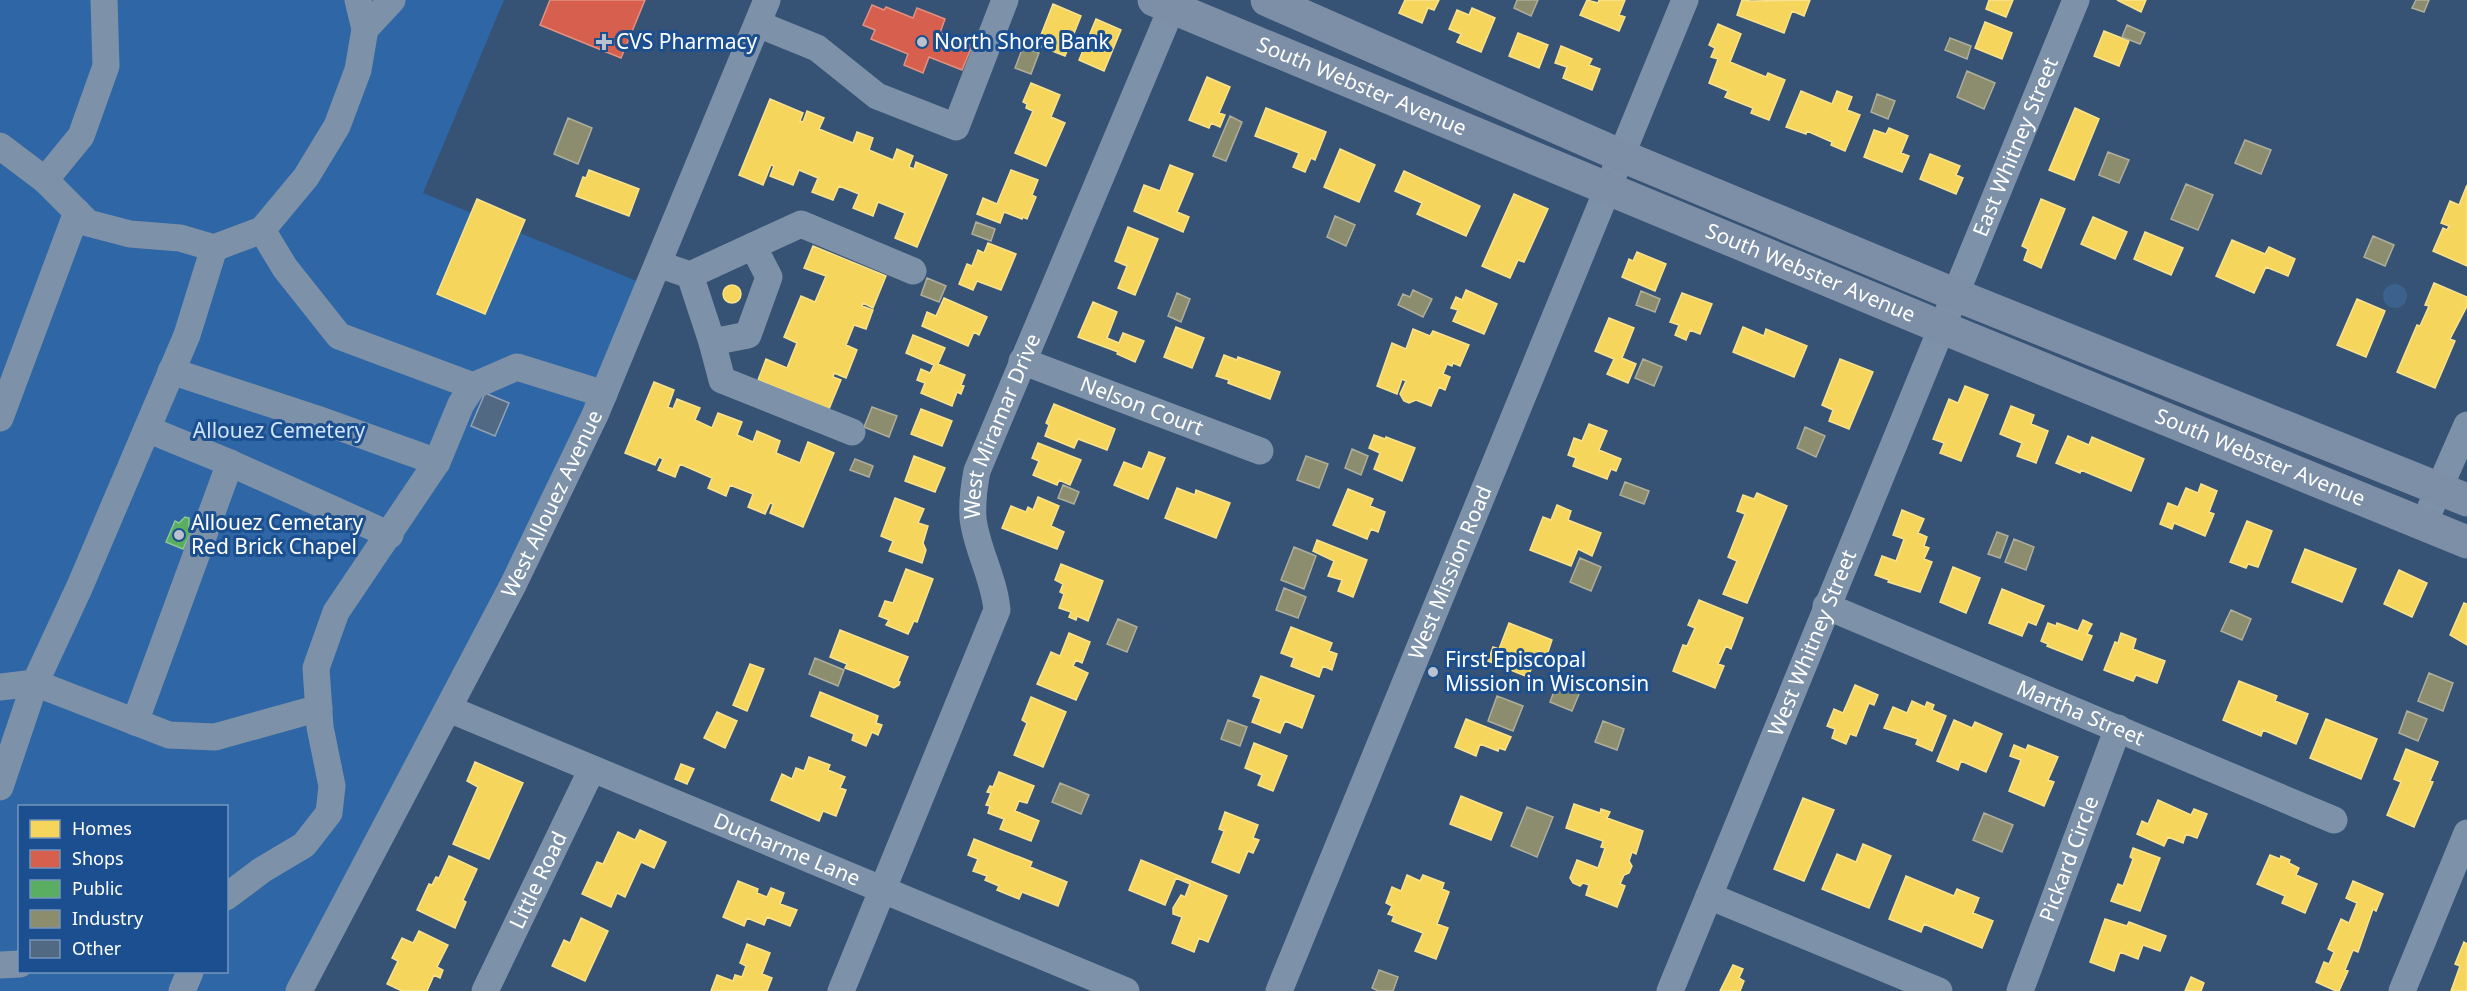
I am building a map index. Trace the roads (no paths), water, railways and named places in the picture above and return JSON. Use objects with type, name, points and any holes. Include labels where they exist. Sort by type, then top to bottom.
[{"type":"main road","name":"South Webster Avenue","points":[[1267,0],[1622,156],[1956,295],[2453,494]]},
{"type":"main road","name":"South Webster Avenue","points":[[1167,2],[1608,189],[2467,542]]},
{"type":"street","points":[[45,180],[81,136],[106,66],[104,0]]},
{"type":"street","points":[[0,146],[45,180],[88,223],[129,234],[180,238],[214,248],[262,230],[306,177],[337,126],[358,70],[365,28],[358,0]]},
{"type":"street","points":[[365,28],[392,0]]},
{"type":"street","points":[[763,12],[817,48],[877,96],[956,127],[1005,0]]},
{"type":"street","name":"West Mission Road","points":[[1279,991],[1685,0]]},
{"type":"street","name":"East Whitney Street","points":[[1956,295],[2076,0]]},
{"type":"street","name":"West Miramar Drive","points":[[841,991],[996,610],[995,593],[973,519],[973,490],[977,471],[1167,2]]},
{"type":"street","name":"West Allouez Avenue","points":[[299,991],[521,570],[604,394],[763,12]]},
{"type":"street","points":[[0,418],[77,212]]},
{"type":"street","points":[[658,264],[690,274],[801,224],[914,271]]},
{"type":"street","points":[[262,230],[285,268],[339,336],[473,386]]},
{"type":"street","points":[[712,342],[748,335],[769,277],[753,246]]},
{"type":"street","points":[[0,787],[35,683],[80,586],[187,335],[214,248]]},
{"type":"street","points":[[690,274],[722,380],[852,432]]},
{"type":"street","name":"West Whitney Street","points":[[1670,991],[1826,606],[1956,295]]},
{"type":"street","name":"Nelson Court","points":[[1022,361],[1260,450]]},
{"type":"street","points":[[228,896],[262,870],[304,845],[329,813],[332,786],[320,727],[316,668],[336,612],[437,462],[460,404],[473,386],[517,367],[604,394]]},
{"type":"street","points":[[171,371],[317,418],[437,462]]},
{"type":"street","points":[[2424,523],[2453,494],[2467,425]]},
{"type":"street","points":[[147,429],[230,463],[390,535]]},
{"type":"street","points":[[135,722],[230,463]]},
{"type":"street","name":"Martha Street","points":[[1826,606],[2334,820]]},
{"type":"street","points":[[0,687],[35,683],[169,735],[215,737],[319,708]]},
{"type":"street","name":"Ducharme Lane","points":[[449,709],[1126,991]]},
{"type":"street","name":"Pickard Circle","points":[[2020,991],[2118,728]]},
{"type":"street","name":"Little Road","points":[[485,991],[592,769]]},
{"type":"street","points":[[2402,991],[2460,871],[2467,833]]},
{"type":"street","points":[[1709,896],[1939,991]]},
{"type":"street","points":[[0,965],[18,964]]},
{"type":"street","points":[[182,991],[189,973]]},
{"type":"place","name":"CVS Pharmacy","points":[[604,42]]},
{"type":"place","name":"North Shore Bank","points":[[922,42]]},
{"type":"place","name":"Allouez Cemetary Red Brick Chapel","points":[[179,535]]},
{"type":"place","name":"First Episcopal Mission in Wisconsin","points":[[1433,672]]},
{"type":"park label","name":"Allouez Cemetery","points":[[279,431]]}]
